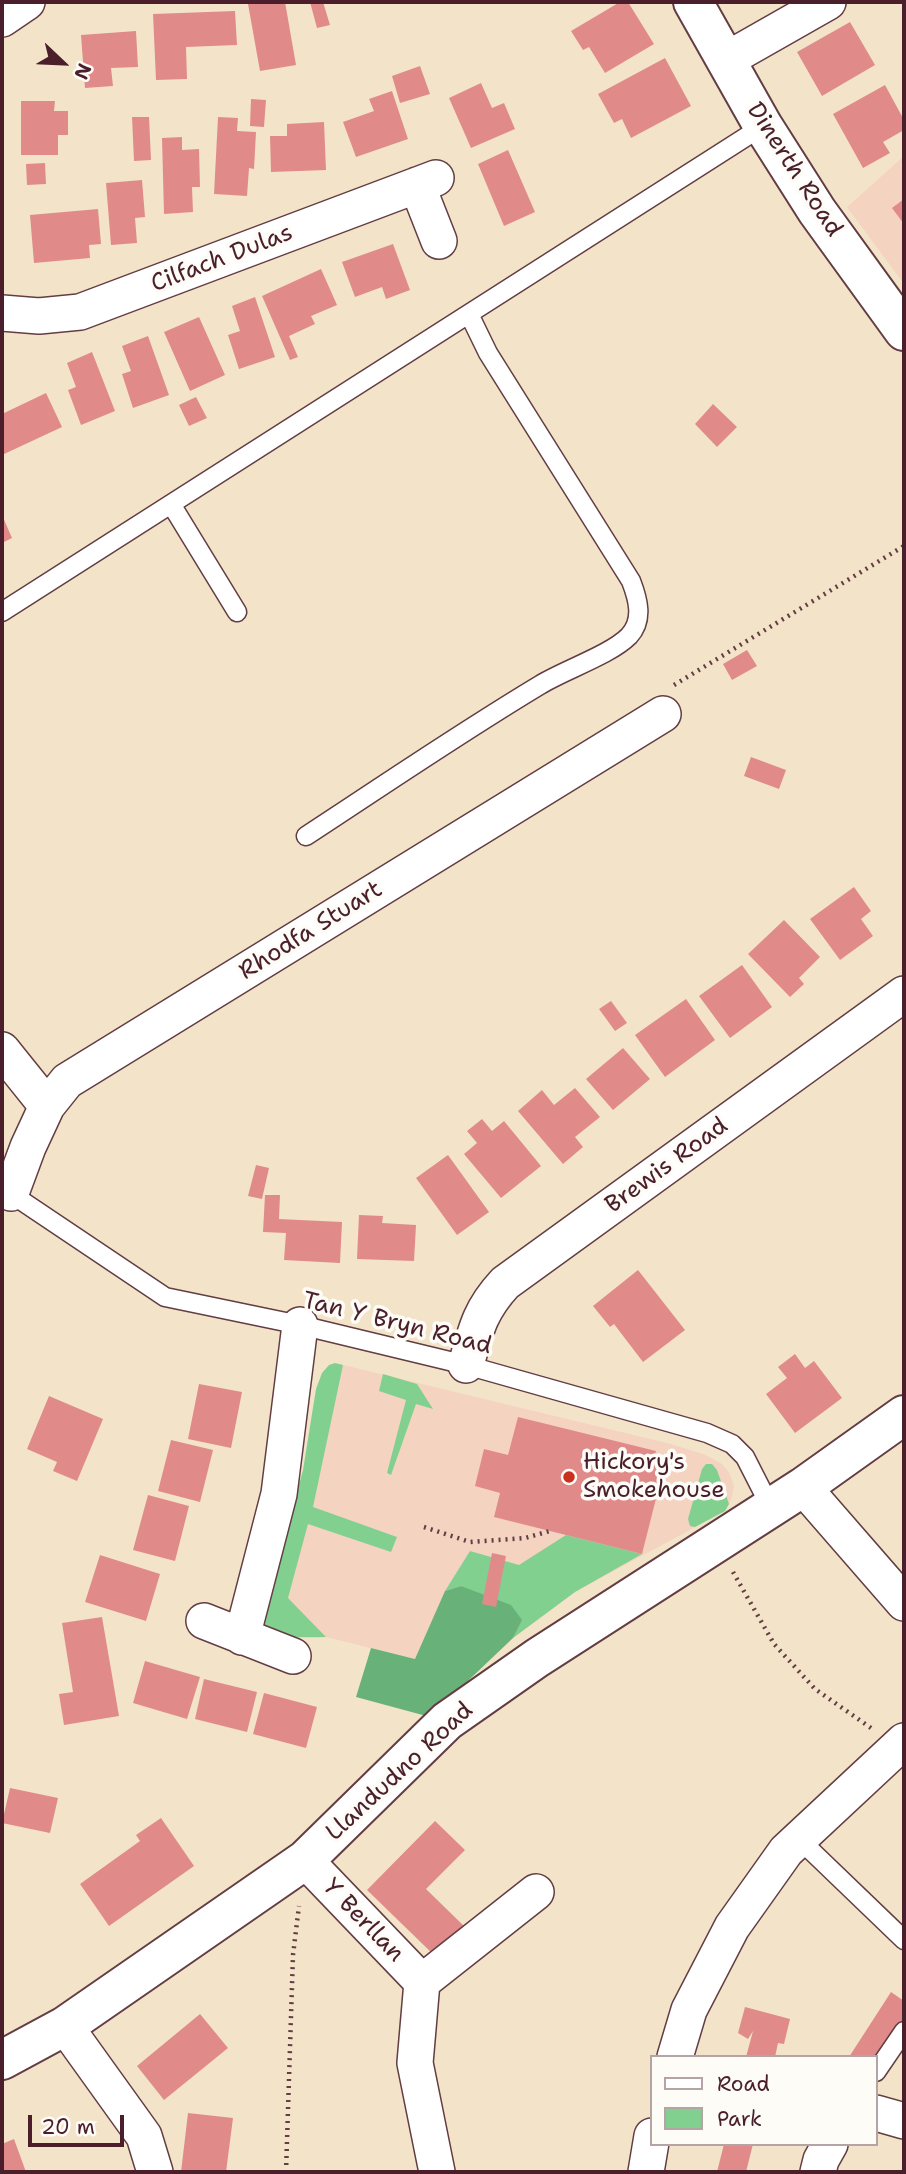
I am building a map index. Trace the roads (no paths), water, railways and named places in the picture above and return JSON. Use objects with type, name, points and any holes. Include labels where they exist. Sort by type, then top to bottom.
[{"type":"main road","name":"Dinerth Road","points":[[693,2],[763,126],[817,211],[904,331]]},
{"type":"main road","name":"Llandudno Road","points":[[2,2060],[65,2026],[304,1860],[447,1721],[537,1658],[803,1487],[904,1415]]},
{"type":"street","points":[[2,19],[27,2]]},
{"type":"street","points":[[726,60],[828,2]]},
{"type":"street","name":"Cilfach Dulas","points":[[2,313],[39,316],[80,312],[427,181],[439,241]]},
{"type":"street","name":"Rhodfa Stuart","points":[[6,1190],[47,1106],[67,1081],[663,714]]},
{"type":"street","name":"Brewis Road","points":[[466,1365],[480,1315],[505,1283],[904,994]]},
{"type":"street","points":[[2,1051],[47,1106]]},
{"type":"street","points":[[242,1637],[279,1494],[300,1325]]},
{"type":"street","points":[[803,1487],[904,1603]]},
{"type":"street","points":[[204,1621],[293,1656]]},
{"type":"street","points":[[676,2055],[689,2010],[732,1927],[786,1851],[901,1744]]},
{"type":"street","name":"Y Berllan","points":[[304,1860],[422,1982]]},
{"type":"street","name":"Y Berllan","points":[[437,2172],[415,2063],[422,1982],[536,1892]]},
{"type":"street","points":[[65,2026],[144,2136],[155,2172]]},
{"type":"street","points":[[878,2114],[904,2121]]},
{"type":"street","points":[[646,2172],[650,2146]]},
{"type":"street","points":[[818,2172],[829,2146]]},
{"type":"lane","points":[[2,612],[763,126]]},
{"type":"lane","points":[[306,836],[474,725],[551,678],[620,644],[631,634],[638,616],[639,600],[631,581],[488,353],[469,314]]},
{"type":"lane","points":[[171,504],[237,612]]},
{"type":"lane","name":"Tan Y Bryn Road","points":[[6,1190],[165,1297],[300,1325],[466,1365],[707,1433],[732,1444],[745,1457],[770,1506]]},
{"type":"lane","points":[[799,1839],[904,1940]]},
{"type":"lane","points":[[878,2069],[904,2031]]},
{"type":"place","name":"Hickory's Smokehouse","points":[[569,1477]]}]
